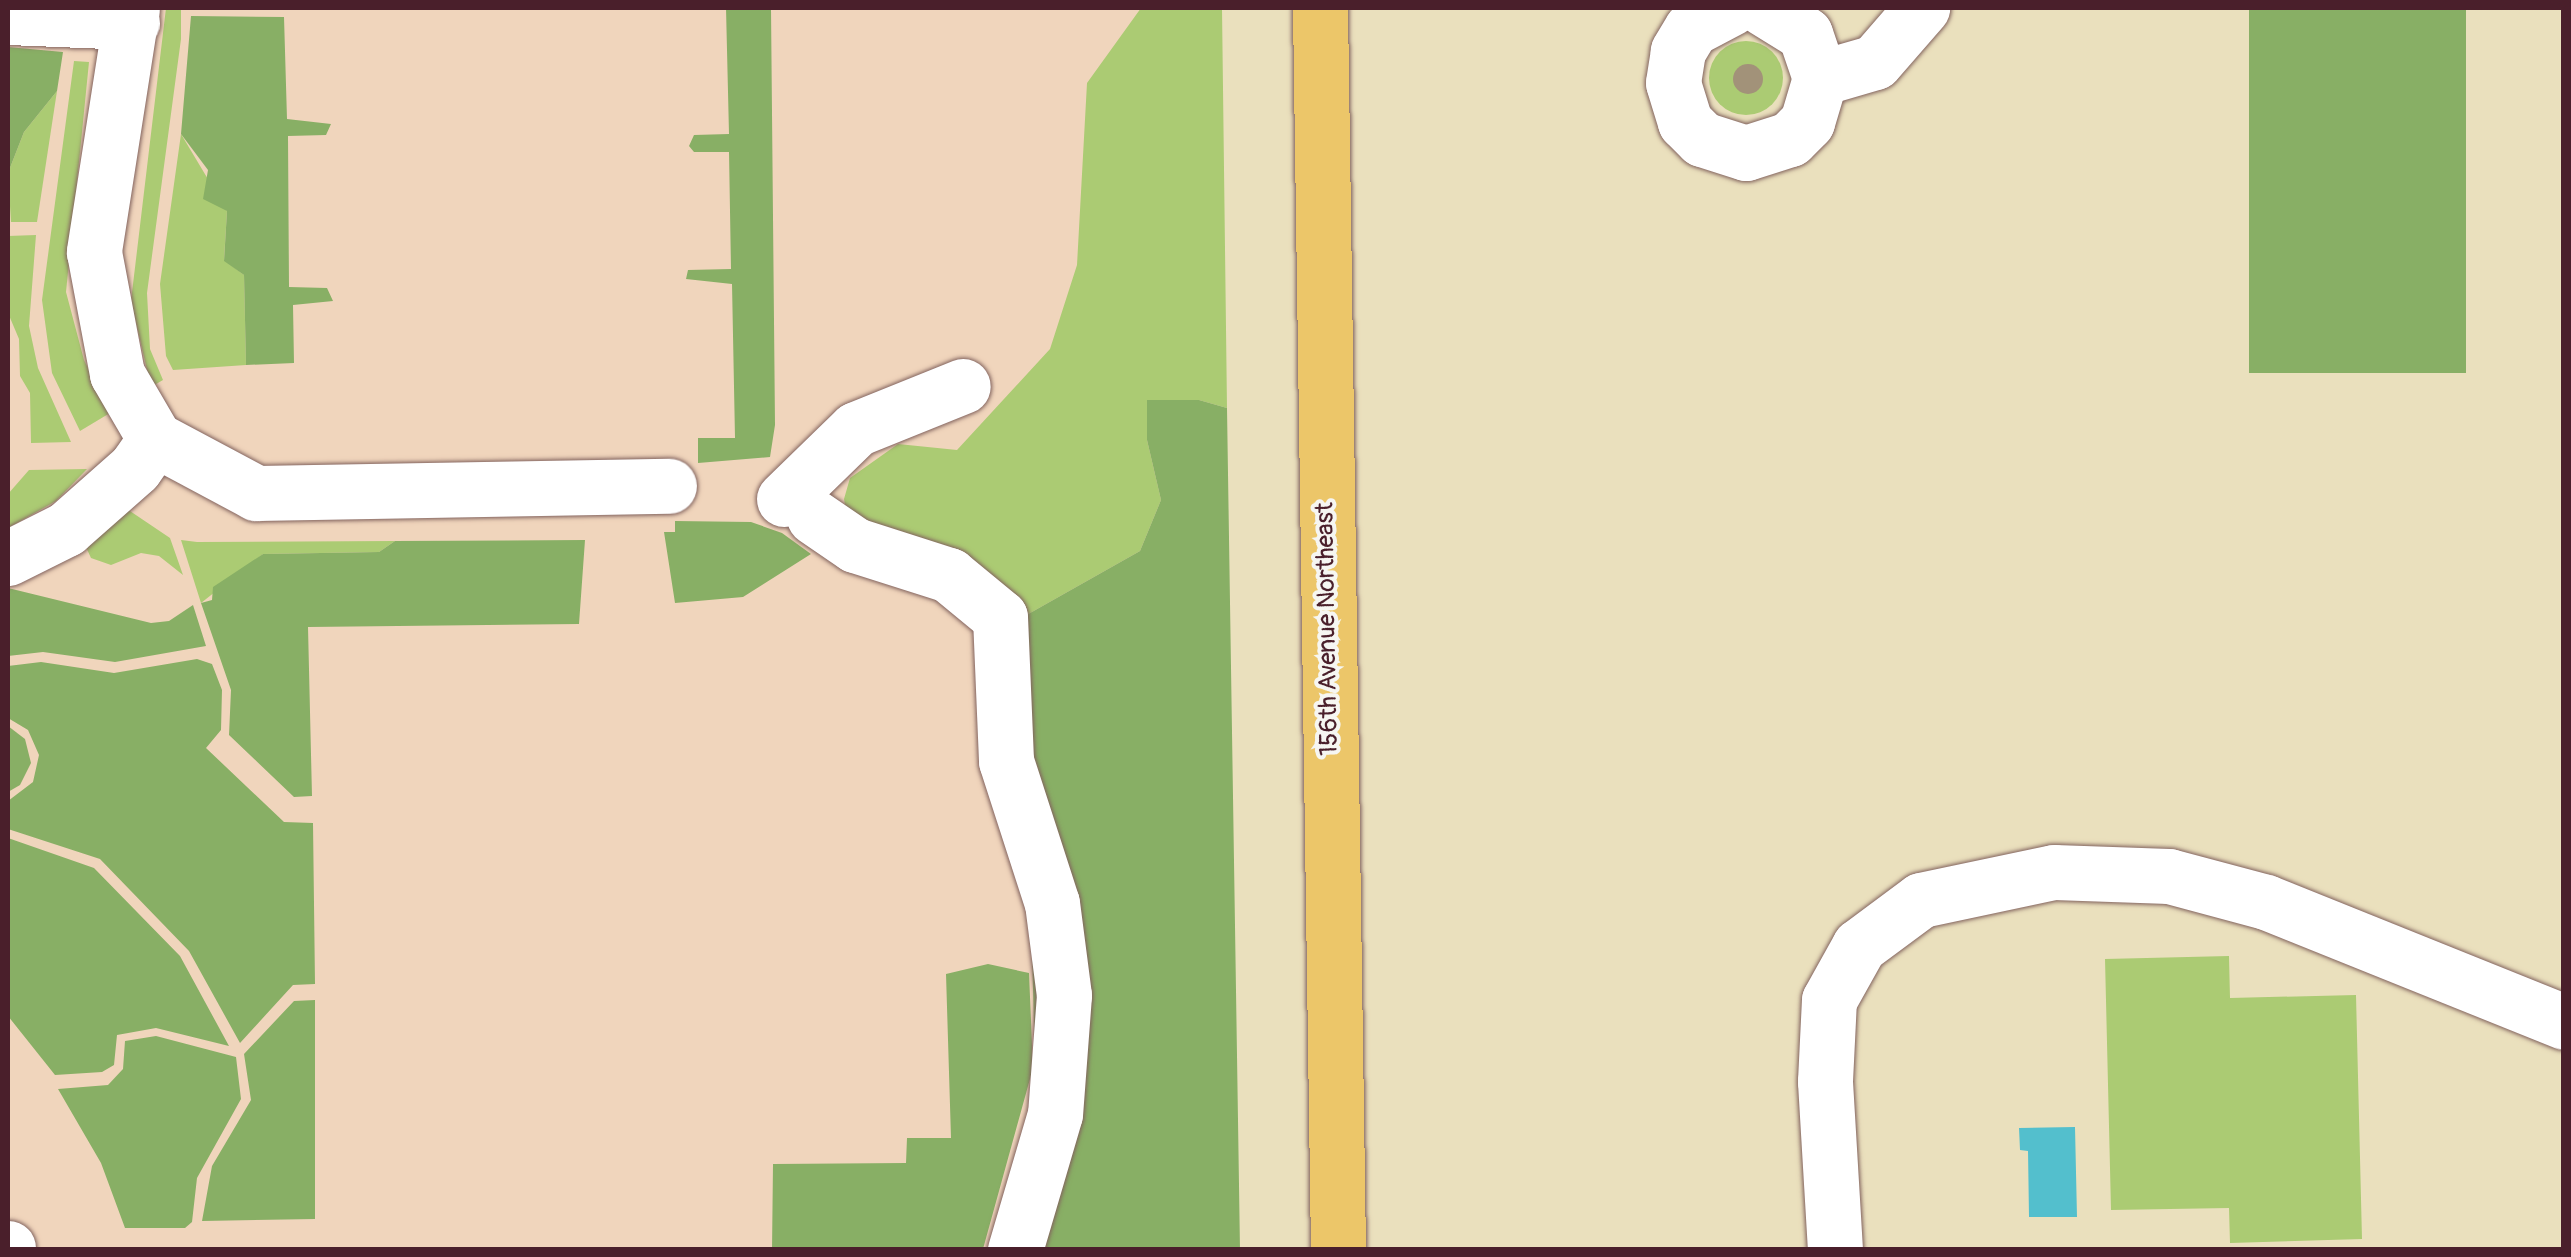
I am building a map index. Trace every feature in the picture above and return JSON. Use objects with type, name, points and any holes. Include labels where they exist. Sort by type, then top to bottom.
[{"type":"main road","name":"156th Avenue Northeast","points":[[1312,23],[1338,1250]]},
{"type":"street","points":[[1731,8],[1691,29],[1676,58],[1675,101],[1702,139],[1746,153],[1780,144],[1806,122],[1820,78],[1805,34],[1763,8]]},
{"type":"street","points":[[1820,78],[1876,62],[1922,8]]},
{"type":"street","points":[[8,17],[132,15],[94,252],[118,374],[156,439],[256,493],[669,486]]},
{"type":"street","points":[[963,386],[856,429],[799,508],[855,545],[949,575],[1000,617],[1006,760],[1052,903],[1064,995],[1056,1114],[1015,1250]]},
{"type":"street","points":[[8,558],[66,529],[135,468],[156,439]]},
{"type":"street","points":[[1835,1250],[1825,1081],[1829,1000],[1860,946],[1920,900],[2054,872],[2168,876],[2266,902],[2564,1022]]},
{"type":"shaded area","points":[[8,8],[1215,8],[1215,1249],[8,1249]]},
{"type":"green space","points":[[166,8],[181,8],[181,39],[147,293],[150,349],[163,380],[151,387],[131,301]]},
{"type":"green space","points":[[726,8],[771,8],[775,425],[770,457],[698,463],[698,438],[735,438],[732,284],[686,279],[688,270],[731,269],[729,152],[694,152],[689,146],[694,135],[729,134]]},
{"type":"green space","points":[[1141,8],[1222,8],[1227,408],[1199,400],[1147,440],[1161,500],[1140,551],[1023,617],[846,511],[844,499],[850,478],[898,444],[957,450],[1050,349],[1077,265],[1087,83]]},
{"type":"green space","points":[[2249,8],[2466,8],[2466,373],[2249,373]]},
{"type":"green space","points":[[191,16],[284,17],[287,119],[331,124],[326,135],[288,136],[289,287],[327,288],[333,301],[293,305],[294,363],[246,365],[244,275],[224,261],[227,211],[203,199],[208,170],[181,134]]},
{"type":"green space","points":[[1746,41],[1772,52],[1783,78],[1772,104],[1746,115],[1720,104],[1709,78],[1720,52]]},
{"type":"green space","points":[[8,47],[63,52],[57,91],[24,132],[8,173]]},
{"type":"green space","points":[[74,61],[89,62],[66,292],[84,360],[110,413],[80,431],[52,373],[42,300]]},
{"type":"green space","points":[[57,91],[37,222],[11,222],[8,173],[24,132]]},
{"type":"green space","points":[[181,134],[227,211],[224,260],[244,275],[246,365],[173,370],[166,356],[160,284]]},
{"type":"green space","points":[[36,235],[29,326],[38,368],[71,442],[31,443],[30,393],[20,376],[19,339],[8,313],[8,236]]},
{"type":"green space","points":[[1147,400],[1199,400],[1227,408],[1240,1249],[1040,1249],[1023,617],[1140,551],[1161,500],[1147,440]]},
{"type":"green space","points":[[87,469],[56,501],[8,528],[8,494],[29,470]]},
{"type":"green space","points":[[127,509],[170,538],[183,575],[159,556],[141,553],[111,565],[91,558],[85,545]]},
{"type":"green space","points":[[675,521],[751,522],[782,533],[811,554],[743,597],[675,603],[664,532],[675,532]]},
{"type":"green space","points":[[181,540],[395,541],[379,552],[263,554],[201,603]]},
{"type":"green space","points":[[585,540],[579,624],[308,627],[312,796],[294,797],[229,735],[231,690],[201,603],[212,600],[213,587],[263,554],[379,552],[395,541]]},
{"type":"green space","points":[[8,588],[151,623],[169,621],[193,605],[206,646],[115,662],[43,652],[8,656]]},
{"type":"green space","points":[[197,659],[212,664],[222,690],[221,730],[206,748],[284,822],[313,823],[315,984],[293,985],[240,1043],[189,951],[100,859],[8,829],[8,801],[33,782],[39,755],[28,730],[8,718],[8,666],[41,662],[114,673]]},
{"type":"green space","points":[[8,726],[25,739],[31,763],[20,785],[8,792]]},
{"type":"green space","points":[[8,838],[94,868],[180,956],[229,1046],[156,1028],[117,1035],[114,1065],[102,1072],[55,1075],[8,1016]]},
{"type":"green space","points":[[2229,956],[2230,998],[2356,995],[2362,1239],[2230,1243],[2229,1208],[2111,1210],[2105,959]]},
{"type":"green space","points":[[988,964],[1029,973],[1033,1068],[983,1249],[772,1250],[773,1164],[906,1163],[907,1138],[951,1138],[946,974]]},
{"type":"green space","points":[[315,1000],[315,1219],[202,1221],[212,1166],[251,1100],[244,1054],[294,1001]]},
{"type":"green space","points":[[156,1036],[236,1057],[241,1099],[197,1178],[192,1222],[185,1228],[125,1228],[101,1163],[58,1089],[108,1085],[123,1069],[125,1041]]},
{"type":"water","points":[[2075,1127],[2077,1217],[2029,1217],[2028,1151],[2020,1150],[2019,1128]]}]
